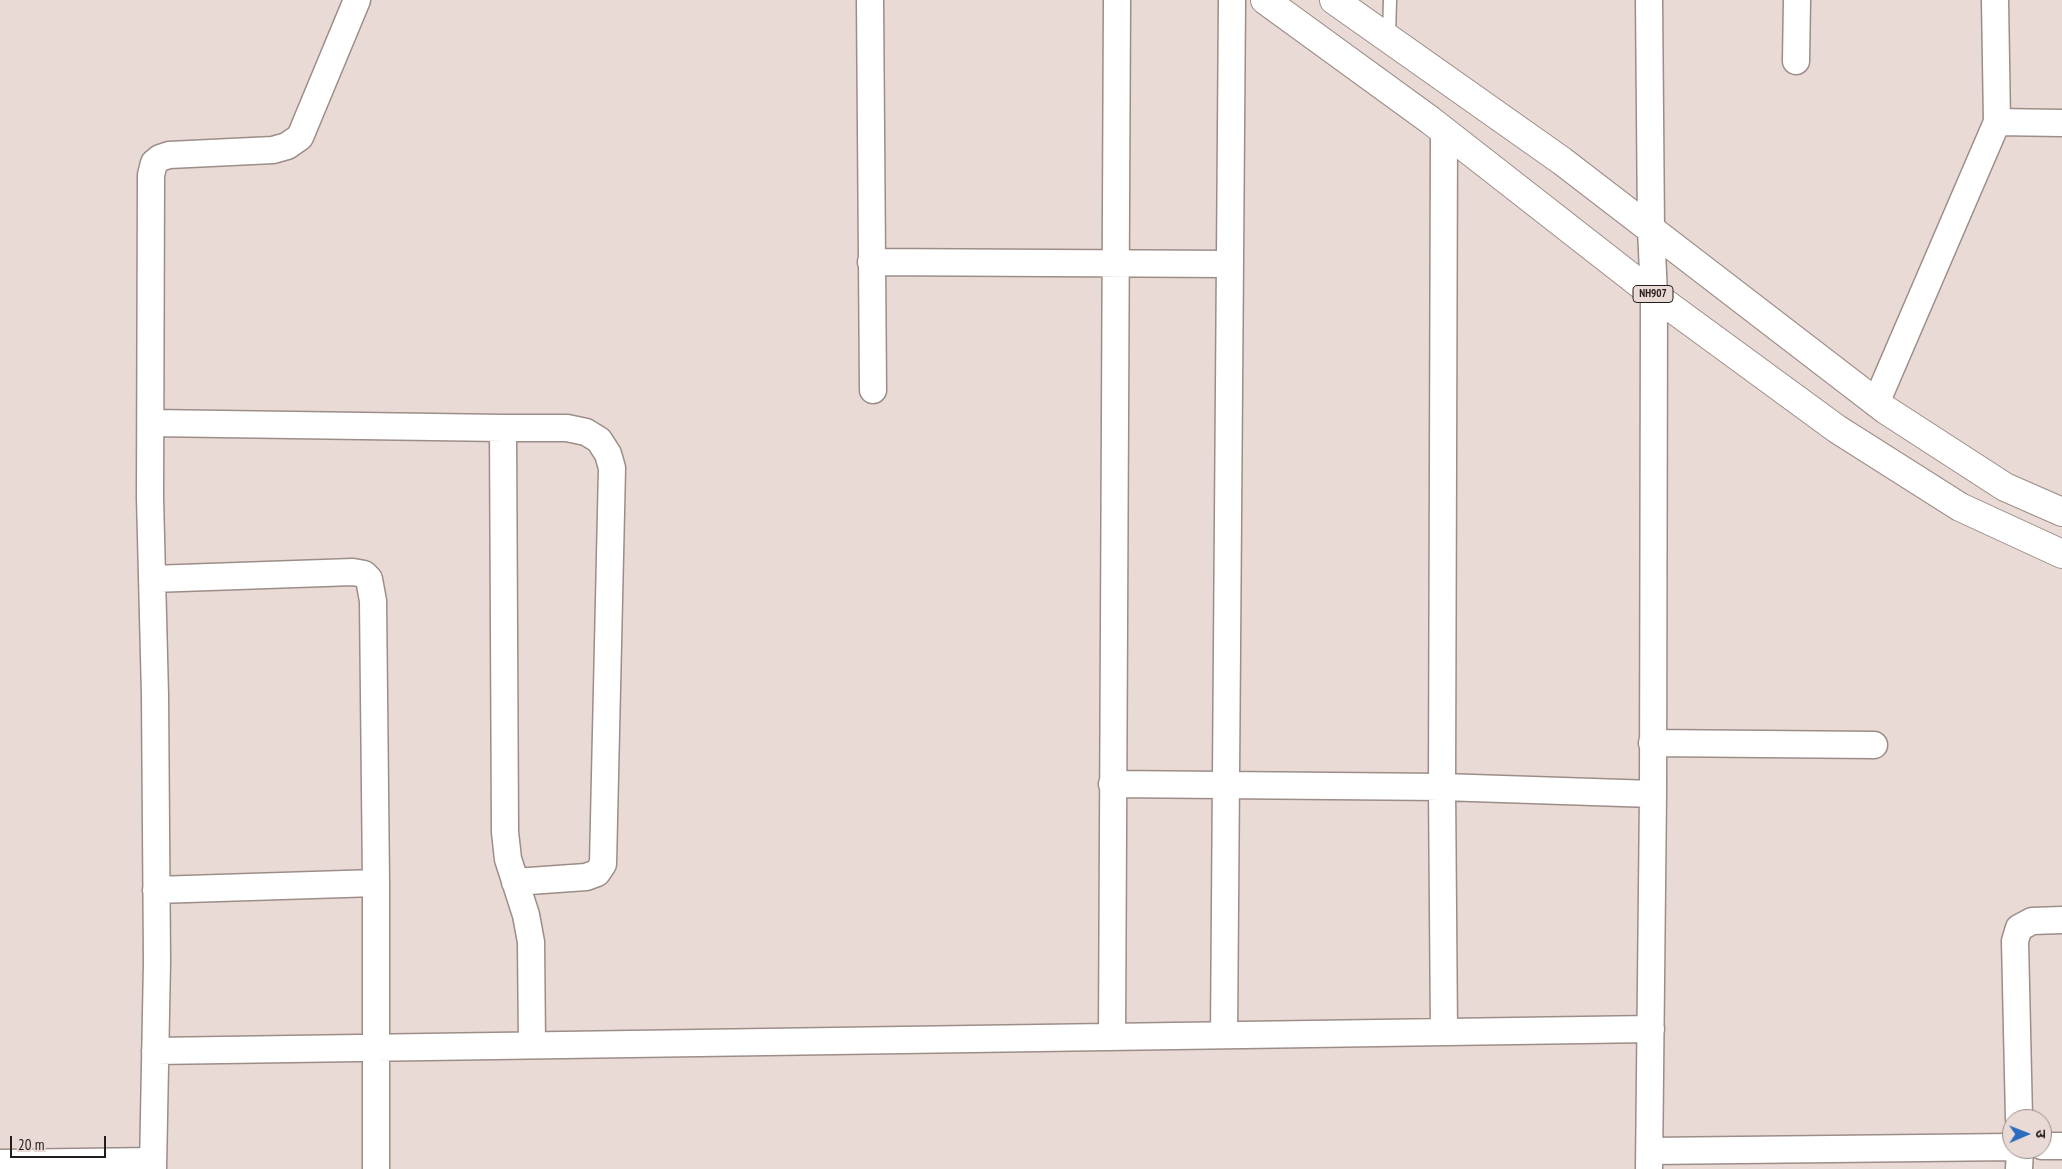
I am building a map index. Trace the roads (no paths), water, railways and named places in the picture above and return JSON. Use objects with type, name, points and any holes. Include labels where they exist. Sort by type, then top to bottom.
[{"type":"highway","name":"NH907","points":[[1265,0],[1430,120],[1654,295],[1836,429],[1960,507],[2062,554]]},
{"type":"highway","points":[[1334,0],[1389,41],[1562,161],[1876,403],[2005,486],[2062,512]]},
{"type":"street","points":[[14,1165],[153,1165],[156,890],[152,580],[151,174],[154,163],[160,158],[169,155],[273,150],[287,146],[300,136],[357,0]]},
{"type":"street","points":[[870,0],[873,390]]},
{"type":"street","points":[[1112,1037],[1117,0]]},
{"type":"street","points":[[1224,1035],[1232,0]]},
{"type":"street","points":[[1649,0],[1651,228],[1654,295],[1650,1160],[2002,1147]]},
{"type":"street","points":[[1796,62],[1797,0]]},
{"type":"street","points":[[1876,403],[1997,122],[1995,0]]},
{"type":"street","points":[[1997,122],[2062,123]]},
{"type":"street","points":[[1444,132],[1442,787],[1444,1032]]},
{"type":"street","points":[[871,262],[1230,264]]},
{"type":"street","points":[[151,423],[567,428],[586,432],[599,440],[608,454],[612,468],[602,864],[597,873],[586,877],[515,882]]},
{"type":"street","points":[[503,428],[505,832],[508,859],[526,914],[531,942],[532,1045]]},
{"type":"street","points":[[152,580],[353,572],[364,574],[369,579],[373,601],[376,883],[376,1169]]},
{"type":"street","points":[[1652,742],[1874,745]]},
{"type":"street","points":[[1112,784],[1442,787],[1653,794]]},
{"type":"street","points":[[156,890],[376,883]]},
{"type":"street","points":[[2019,1109],[2016,941],[2019,928],[2032,921],[2062,920]]},
{"type":"street","points":[[155,1051],[1651,1029]]},
{"type":"lane","points":[[1389,41],[1390,0]]}]
